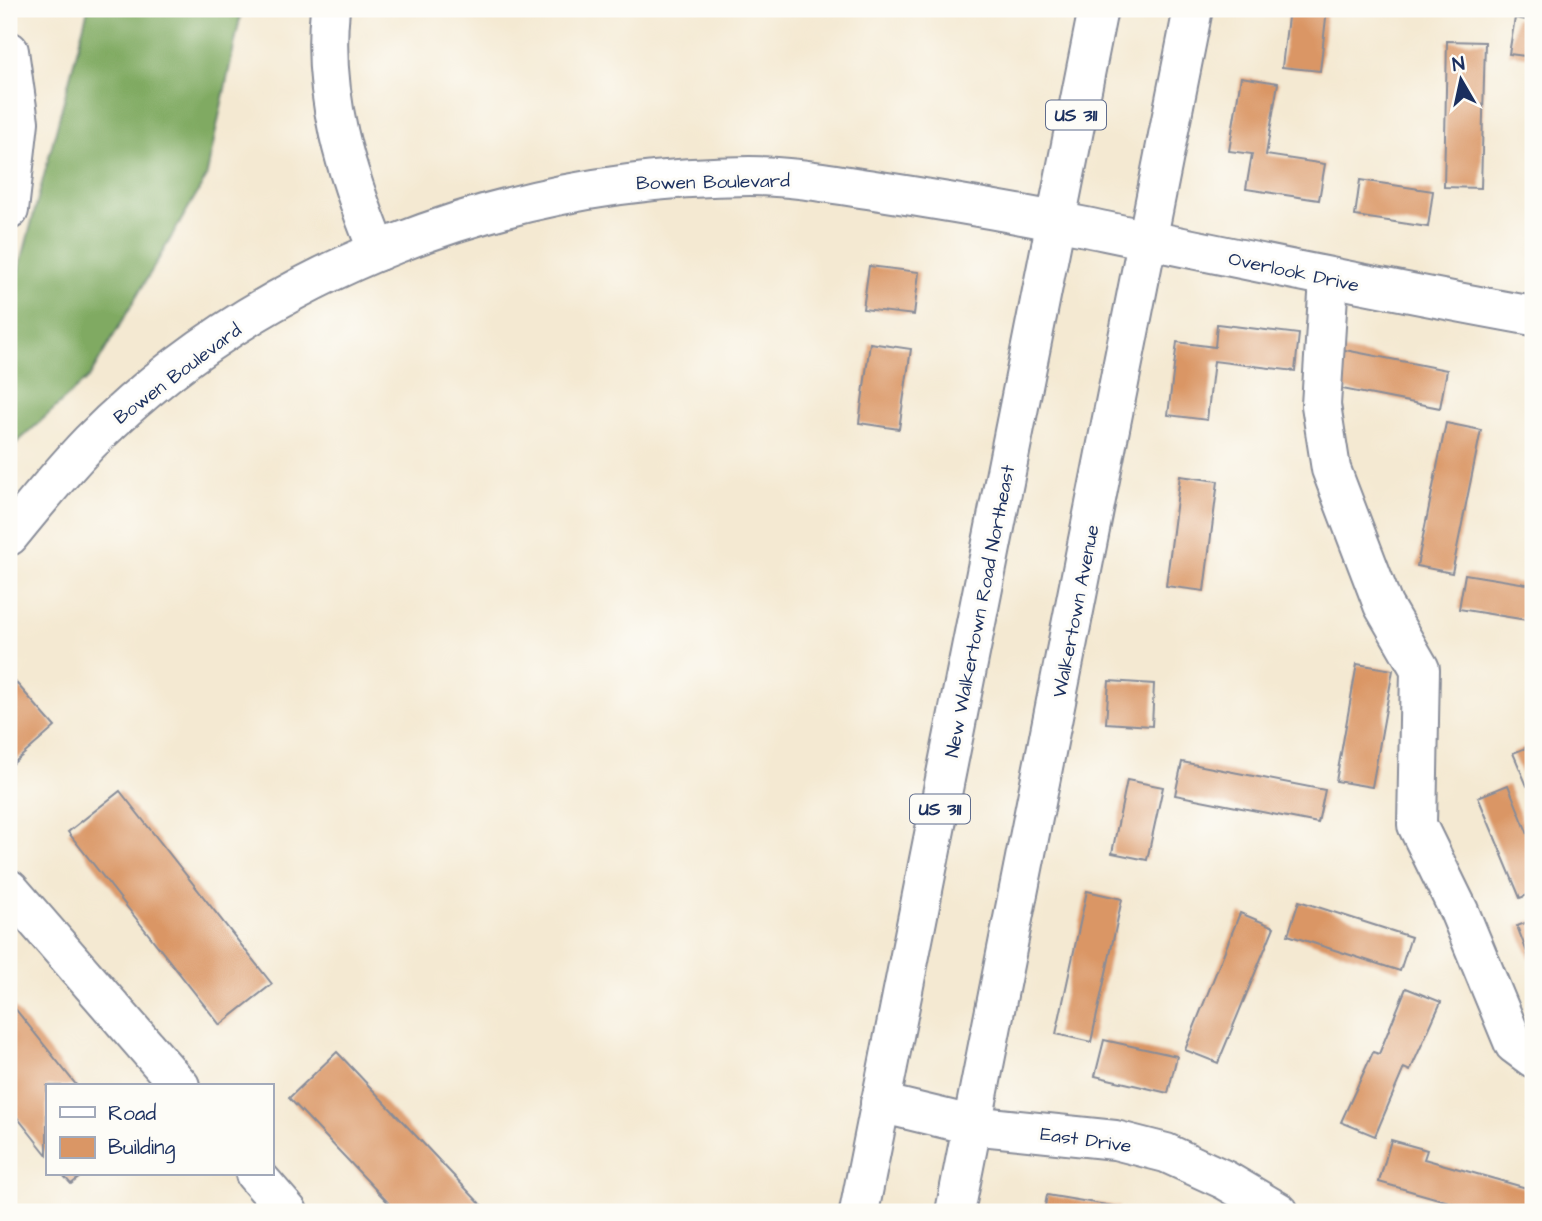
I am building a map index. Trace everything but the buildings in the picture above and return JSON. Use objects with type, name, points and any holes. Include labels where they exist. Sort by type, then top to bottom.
[{"type":"street","points":[[330,9],[327,58],[336,130],[358,202],[378,251]]},
{"type":"street","name":"New Walkertown Road Northeast","points":[[859,1212],[1098,9]]},
{"type":"street","name":"Walkertown Avenue","points":[[956,1212],[1193,9]]},
{"type":"street","points":[[9,51],[19,122],[9,210]]},
{"type":"street","name":"Bowen Boulevard","points":[[9,536],[43,493],[92,441],[131,405],[207,346],[319,279],[378,251],[478,214],[559,194],[620,183],[690,178],[796,178],[1055,221]]},
{"type":"street","name":"Overlook Drive","points":[[1055,221],[1329,279],[1533,316]]},
{"type":"street","points":[[1329,279],[1321,405],[1331,469],[1383,605],[1420,669],[1417,825],[1459,911],[1514,1044],[1533,1058]]},
{"type":"street","points":[[9,889],[178,1084]]},
{"type":"street","name":"East Drive","points":[[880,1103],[971,1125],[1115,1140],[1166,1153],[1225,1180],[1279,1212]]},
{"type":"street","points":[[257,1176],[288,1212]]},
{"type":"green space","points":[[88,9],[242,9],[206,178],[90,376],[9,450],[9,308]]}]
